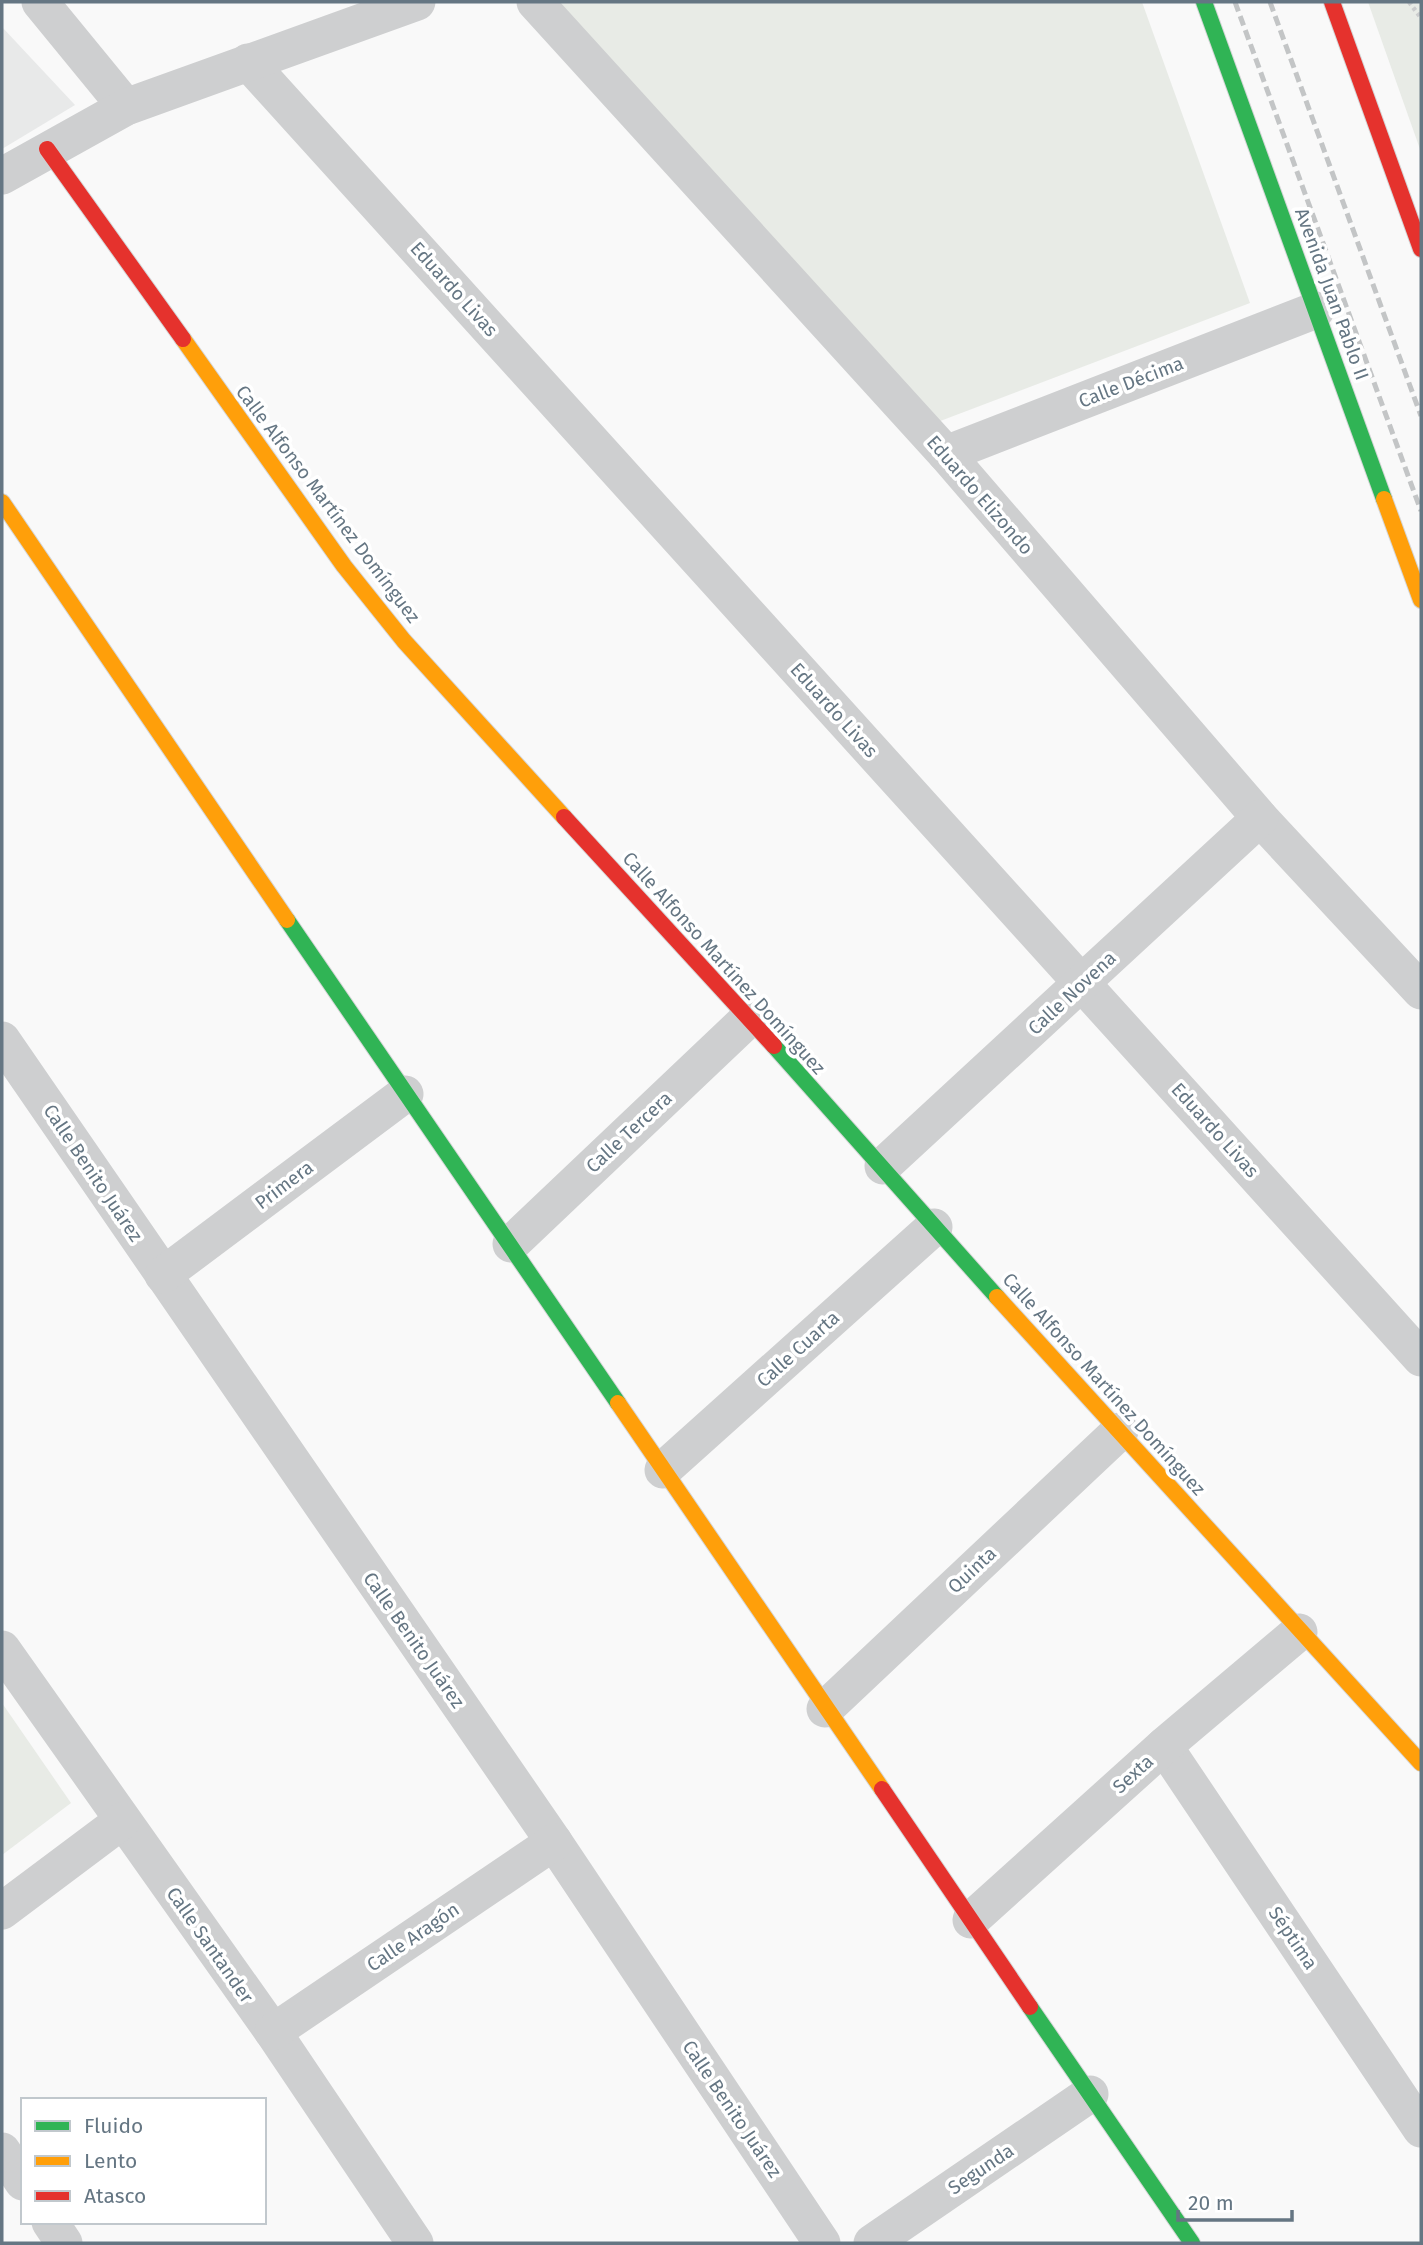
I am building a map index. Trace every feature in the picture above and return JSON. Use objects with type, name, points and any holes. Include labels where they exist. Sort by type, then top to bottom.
[{"type":"street","points":[[40,2],[126,107]]},
{"type":"street","points":[[2,176],[126,107],[417,2]]},
{"type":"street","name":"Eduardo Elizondo","points":[[535,2],[946,454],[1261,818],[1421,991]]},
{"type":"street","name":"Avenida Juan Pablo II","points":[[1204,2],[1421,600]]},
{"type":"street","points":[[1332,2],[1421,248]]},
{"type":"street","name":"Eduardo Livas","points":[[248,62],[1421,1358]]},
{"type":"street","name":"Calle Alfonso Martínez Domínguez","points":[[47,149],[353,577],[414,652],[883,1166],[934,1227],[1298,1632],[1421,1763]]},
{"type":"street","name":"Calle Décima","points":[[946,454],[1315,310]]},
{"type":"street","points":[[2,502],[1192,2243]]},
{"type":"street","name":"Calle Novena","points":[[883,1166],[1261,818]]},
{"type":"street","name":"Calle Tercera","points":[[511,1244],[747,1020]]},
{"type":"street","name":"Calle Benito Juárez","points":[[2,1040],[554,1843],[822,2243]]},
{"type":"street","name":"Primera","points":[[163,1275],[405,1094]]},
{"type":"street","name":"Calle Cuarta","points":[[663,1470],[934,1227]]},
{"type":"street","name":"Quinta","points":[[825,1709],[1119,1431]]},
{"type":"street","name":"Sexta","points":[[971,1920],[1164,1746],[1298,1632]]},
{"type":"street","name":"Calle Santander","points":[[2,1649],[272,2032],[415,2243]]},
{"type":"street","name":"Séptima","points":[[1164,1746],[1421,2129]]},
{"type":"street","points":[[2,1911],[122,1821]]},
{"type":"street","name":"Calle Aragón","points":[[272,2032],[554,1843]]},
{"type":"street","name":"Segunda","points":[[872,2243],[1090,2094]]},
{"type":"street","points":[[2,2151],[21,2179]]},
{"type":"street","points":[[51,2224],[64,2243]]},
{"type":"path","points":[[1409,2],[1421,18]]},
{"type":"shaded area","points":[[542,2],[1142,2],[1250,303],[935,423]]},
{"type":"shaded area","points":[[1368,2],[1421,2],[1421,152]]},
{"type":"shaded area","points":[[2,27],[75,105],[2,149]]},
{"type":"shaded area","points":[[2,1703],[71,1803],[2,1855]]},
{"type":"railway","points":[[1235,2],[1421,511]]},
{"type":"railway","points":[[1270,2],[1421,416]]},
{"type":"traffic: fast","points":[[1204,2],[1384,499]]},
{"type":"traffic: fast","points":[[287,920],[618,1403]]},
{"type":"traffic: fast","points":[[774,1046],[997,1297]]},
{"type":"traffic: fast","points":[[1030,2007],[1192,2243]]},
{"type":"traffic: slow","points":[[183,339],[344,566],[404,641],[564,817]]},
{"type":"traffic: slow","points":[[1384,499],[1421,600]]},
{"type":"traffic: slow","points":[[2,502],[287,920]]},
{"type":"traffic: slow","points":[[997,1297],[1421,1763]]},
{"type":"traffic: slow","points":[[618,1403],[882,1789]]},
{"type":"traffic: jam","points":[[1332,2],[1421,249]]},
{"type":"traffic: jam","points":[[47,149],[183,339]]},
{"type":"traffic: jam","points":[[564,817],[774,1046]]},
{"type":"traffic: jam","points":[[882,1789],[1030,2007]]}]
